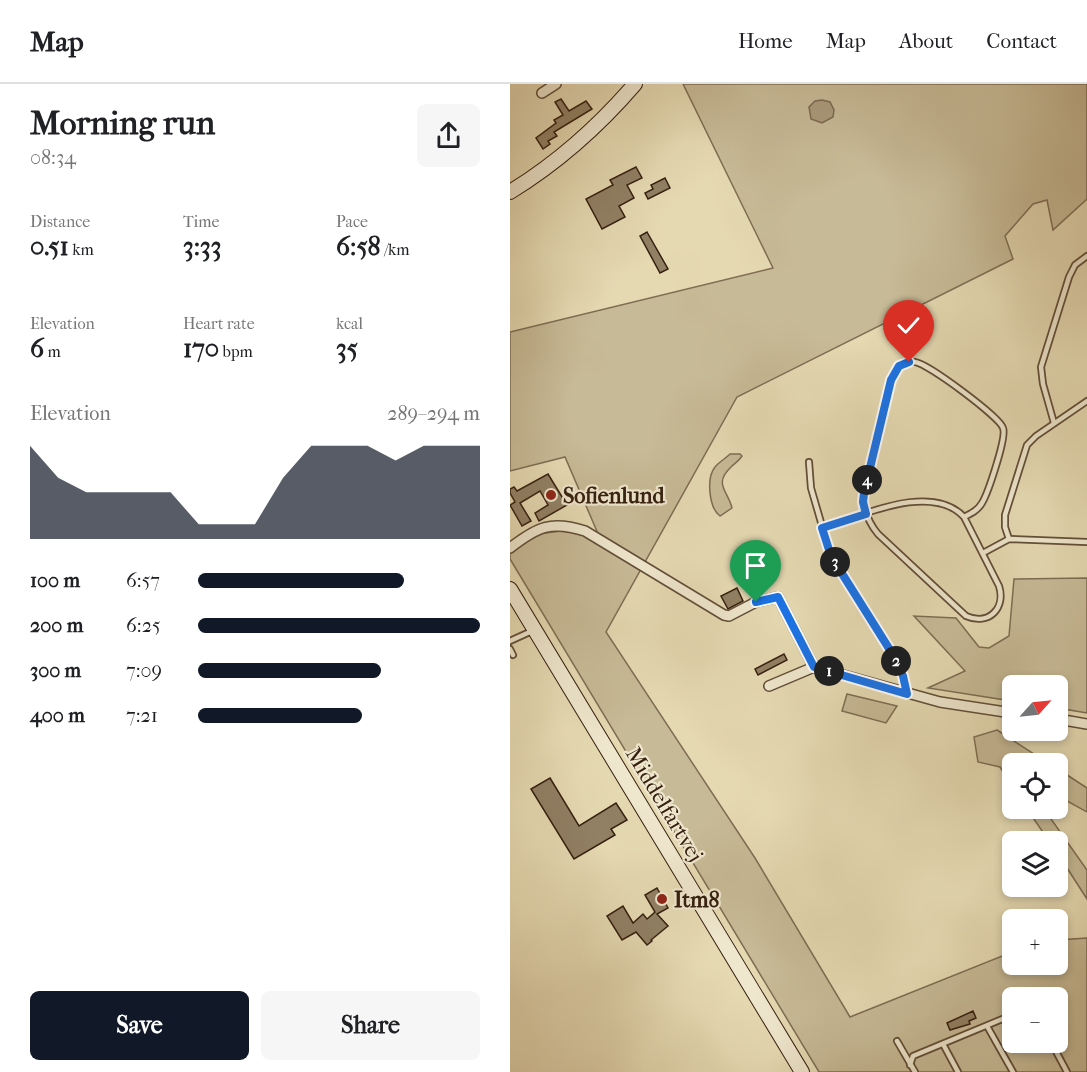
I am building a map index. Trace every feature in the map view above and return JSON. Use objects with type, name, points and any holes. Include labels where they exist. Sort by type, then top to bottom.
[{"type":"main road","points":[[510,192],[569,152],[597,126],[635,84]]},
{"type":"main road","name":"Middelfartvej","points":[[510,589],[802,1072]]},
{"type":"street","points":[[542,93],[556,84]]},
{"type":"street","points":[[510,548],[531,531],[556,525],[569,526],[585,531],[724,615],[729,616],[756,602],[778,597],[814,667]]},
{"type":"street","points":[[769,687],[814,667],[940,702],[1002,711]]},
{"type":"street","points":[[1068,721],[1087,724]]},
{"type":"lane","points":[[1054,423],[1042,375],[1042,360],[1069,277],[1075,265],[1087,256]]},
{"type":"lane","points":[[822,528],[866,514],[913,500],[952,507],[964,517],[983,553],[999,586],[1002,599],[1000,605],[992,614],[976,619],[966,616],[878,534],[866,514],[863,502],[864,493],[891,380],[899,366],[909,362],[915,362],[932,370],[996,417],[1004,428],[1004,441],[984,501],[977,510],[964,517]]},
{"type":"lane","points":[[1009,540],[1005,528],[1005,515],[1024,452],[1031,440],[1087,400]]},
{"type":"lane","points":[[809,462],[811,488],[831,556],[895,658],[903,676],[907,694]]},
{"type":"lane","points":[[983,553],[1009,540],[1087,542]]},
{"type":"lane","points":[[510,641],[535,630]]},
{"type":"lane","points":[[510,649],[513,655]]},
{"type":"lane","points":[[910,1065],[913,1056],[1002,1020]]},
{"type":"lane","points":[[987,1026],[1013,1072]]},
{"type":"lane","points":[[897,1041],[915,1072]]},
{"type":"lane","points":[[943,1044],[958,1072]]},
{"type":"lane","points":[[1057,1053],[1067,1072]]},
{"type":"shaded area","points":[[683,84],[1087,84],[1087,199],[1053,230],[1047,200],[1033,204],[1005,236],[1013,259],[737,397],[606,632],[755,858],[850,1017],[1002,956],[1002,975],[1068,975],[1068,939],[1087,938],[1087,1072],[819,1072],[510,559],[510,553],[538,534],[561,531],[599,536],[565,457],[510,471],[510,332],[773,268]]},
{"type":"shaded area","points":[[815,101],[830,102],[834,110],[833,117],[822,123],[811,119],[809,107]]},
{"type":"shaded area","points":[[730,454],[742,456],[723,478],[723,488],[732,508],[720,516],[711,500],[710,478],[715,467]]},
{"type":"shaded area","points":[[1087,578],[1087,713],[1068,710],[1068,675],[1002,675],[1002,699],[928,688],[965,671],[914,616],[956,618],[979,647],[989,648],[1009,636],[1014,579]]},
{"type":"shaded area","points":[[847,694],[897,706],[886,723],[842,711]]},
{"type":"shaded area","points":[[997,730],[1002,733],[1002,741],[1014,741],[1033,753],[1002,753],[1002,770],[1000,767],[978,762],[974,737]]},
{"type":"shaded area","points":[[1068,776],[1087,788],[1087,812],[1068,802]]},
{"type":"shaded area","points":[[1034,819],[1051,819],[1060,831],[1042,831]]},
{"type":"shaded area","points":[[1068,843],[1087,870],[1087,899],[1068,870]]},
{"type":"building","points":[[561,99],[569,111],[586,101],[592,109],[554,132],[557,136],[548,141],[550,144],[543,149],[536,138],[556,123],[554,120],[563,115],[555,102]]},
{"type":"building","points":[[636,167],[642,178],[627,185],[634,198],[619,206],[625,217],[602,229],[586,199],[613,185],[610,180]]},
{"type":"building","points":[[665,178],[670,188],[648,199],[645,193],[653,189],[651,185]]},
{"type":"building","points":[[647,232],[668,269],[660,273],[640,236]]},
{"type":"building","name":"Sofienlund","points":[[548,474],[567,505],[539,521],[535,513],[548,505],[540,491],[520,503],[531,521],[522,526],[510,505],[515,502],[510,489],[514,487],[517,491]]},
{"type":"building","points":[[737,588],[743,601],[728,609],[721,596]]},
{"type":"building","points":[[784,654],[787,660],[758,675],[755,669]]},
{"type":"building","points":[[550,778],[579,826],[616,803],[627,820],[611,829],[615,835],[574,859],[531,789]]},
{"type":"building","points":[[657,888],[668,908],[657,914],[668,926],[647,945],[636,932],[622,940],[607,916],[623,906],[633,923],[643,914],[647,919],[655,912],[645,895]]},
{"type":"building","points":[[973,1011],[976,1018],[969,1021],[970,1024],[950,1030],[947,1023]]},
{"type":"place","name":"Sofienlund","points":[[551,495]]},
{"type":"place","name":"Itm8","points":[[662,899]]},
{"type":"route","points":[[756,602],[778,597],[814,667],[907,694],[903,676],[895,658],[831,556],[822,528],[866,514],[863,502],[864,493],[891,380],[895,370],[909,362]]}]
